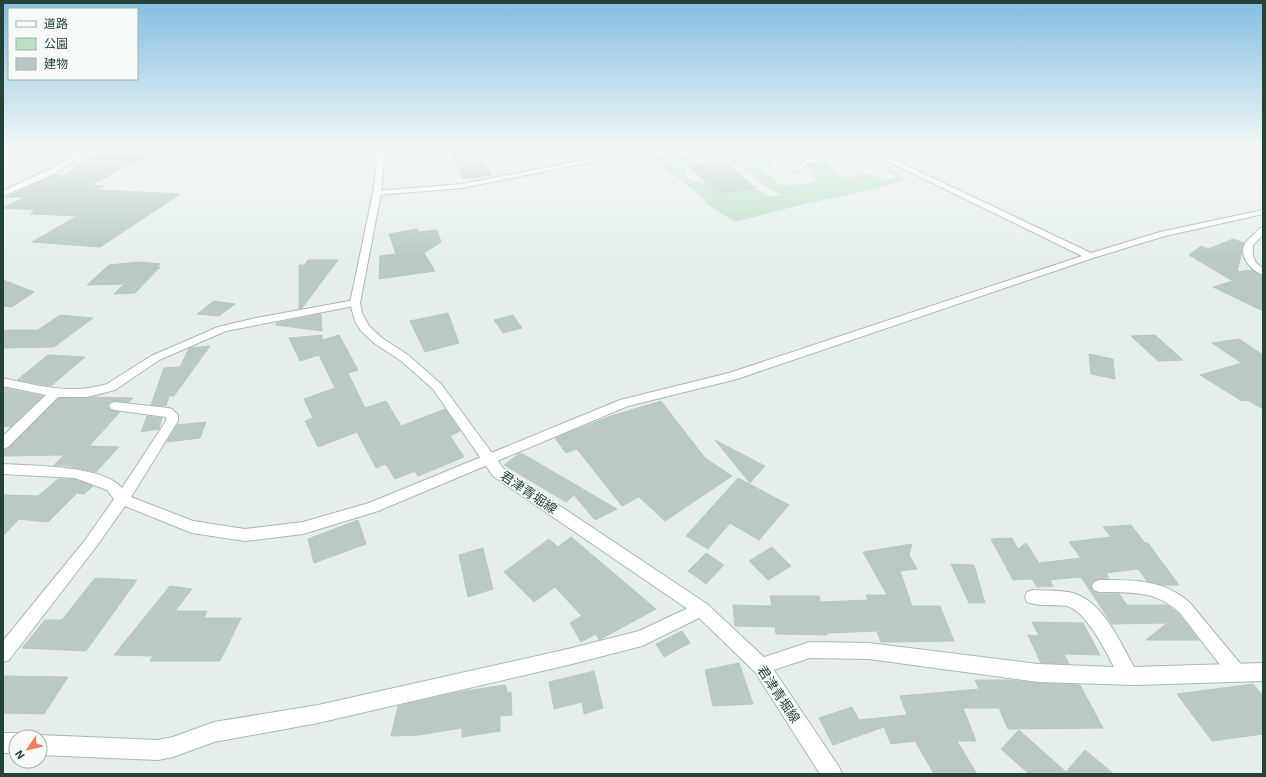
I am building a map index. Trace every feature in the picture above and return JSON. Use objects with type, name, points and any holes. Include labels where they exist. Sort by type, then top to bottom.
[{"type":"street","points":[[3,194],[22,185]]},
{"type":"street","name":"君津青堀線","points":[[378,185],[355,303],[355,310],[363,327],[372,336],[403,357],[430,379],[446,399],[486,459],[498,472],[701,609],[761,666],[832,774]]},
{"type":"street","points":[[377,193],[466,185]]},
{"type":"street","points":[[942,185],[1090,256]]},
{"type":"street","points":[[3,470],[76,473],[112,486],[122,499],[192,527],[245,535],[303,528],[373,507],[624,403],[733,376],[1090,256],[1163,234],[1263,212]]},
{"type":"street","points":[[3,382],[55,393],[87,392],[111,387],[155,358],[222,329],[256,321],[355,303]]},
{"type":"street","points":[[3,444],[55,393]]},
{"type":"street","points":[[3,654],[91,543],[122,499],[172,421],[172,415],[168,412],[115,406]]},
{"type":"street","points":[[1033,597],[1075,601],[1089,613],[1113,647],[1129,676]]},
{"type":"street","points":[[48,744],[158,750],[173,747],[214,732],[318,714],[642,638],[701,609]]},
{"type":"street","points":[[761,666],[810,650],[869,651],[1038,673],[1129,676],[1263,672]]},
{"type":"lane","points":[[1263,230],[1249,244],[1247,257],[1253,266],[1263,272]]},
{"type":"lane","points":[[1099,586],[1153,588],[1166,592],[1178,600],[1237,673]]},
{"type":"green space","points":[[687,185],[708,185],[717,193],[743,189],[756,189],[762,191],[767,195],[766,196],[782,196],[764,185],[888,185],[735,222],[705,203],[705,199]]},
{"type":"building","points":[[33,185],[95,185],[105,186],[98,190],[180,194],[100,247],[32,242],[77,216],[30,214],[36,210],[3,208],[26,197],[7,197]]},
{"type":"building","points":[[709,185],[753,185],[756,188],[717,193]]},
{"type":"building","points":[[417,229],[418,232],[437,230],[441,242],[424,253],[435,271],[379,279],[380,256],[396,254],[389,234]]},
{"type":"building","points":[[1233,239],[1244,243],[1237,272],[1252,270],[1263,276],[1263,311],[1213,287],[1233,281],[1189,255],[1201,246],[1208,249]]},
{"type":"building","points":[[308,260],[338,260],[302,308],[299,309],[299,265],[304,265]]},
{"type":"building","points":[[139,262],[160,264],[156,267],[160,267],[135,293],[114,294],[124,284],[87,285],[109,265]]},
{"type":"building","points":[[3,280],[34,292],[12,307],[3,306]]},
{"type":"building","points":[[214,301],[235,304],[219,316],[197,314]]},
{"type":"building","points":[[448,313],[459,343],[425,352],[410,321]]},
{"type":"building","points":[[321,314],[322,331],[276,325],[276,323]]},
{"type":"building","points":[[60,315],[93,318],[54,347],[3,348],[3,330],[38,330]]},
{"type":"building","points":[[513,315],[522,328],[503,333],[494,320]]},
{"type":"building","points":[[322,335],[322,340],[339,335],[358,370],[348,373],[365,408],[386,401],[401,426],[445,409],[460,431],[450,436],[464,457],[418,476],[415,471],[395,479],[386,464],[376,468],[357,432],[318,447],[305,421],[313,418],[304,399],[335,388],[319,355],[300,361],[289,338]]},
{"type":"building","points":[[1155,335],[1183,360],[1158,361],[1131,336]]},
{"type":"building","points":[[1239,339],[1263,355],[1263,409],[1247,400],[1242,401],[1200,375],[1242,363],[1212,343]]},
{"type":"building","points":[[210,346],[174,396],[169,396],[166,406],[151,405],[164,368],[180,367],[189,348]]},
{"type":"building","points":[[1089,354],[1113,359],[1115,379],[1091,374]]},
{"type":"building","points":[[48,355],[85,357],[51,386],[17,380]]},
{"type":"building","points":[[3,388],[43,396],[11,427],[3,426]]},
{"type":"building","points":[[59,398],[133,398],[129,402],[115,401],[108,405],[111,410],[120,412],[89,446],[119,447],[96,472],[71,467],[72,466],[54,465],[64,455],[3,456],[3,452]]},
{"type":"building","points":[[661,401],[705,458],[732,476],[665,521],[639,497],[622,506],[577,449],[566,453],[555,438],[611,416]]},
{"type":"building","points":[[147,416],[162,418],[159,429],[141,432]]},
{"type":"building","points":[[206,422],[200,438],[167,442],[177,425]]},
{"type":"building","points":[[715,440],[765,466],[750,483]]},
{"type":"building","points":[[520,453],[617,509],[595,520],[574,495],[566,502],[504,465]]},
{"type":"building","points":[[738,478],[789,505],[759,540],[730,523],[708,549],[686,536]]},
{"type":"building","points":[[58,479],[75,479],[93,486],[84,494],[77,493],[48,522],[19,519],[3,536],[3,495],[38,496]]},
{"type":"building","points":[[358,520],[366,544],[314,563],[308,539]]},
{"type":"building","points":[[1131,525],[1145,543],[1148,543],[1179,585],[1162,585],[1147,581],[1138,569],[1106,573],[1109,578],[1093,581],[1091,585],[1093,591],[1099,594],[1119,594],[1127,605],[1167,605],[1179,614],[1199,640],[1146,640],[1167,623],[1112,624],[1081,577],[1050,580],[1053,586],[1037,587],[1032,579],[1013,580],[991,539],[1012,538],[1018,549],[1026,543],[1039,563],[1081,558],[1069,542],[1111,537],[1103,527]]},
{"type":"building","points":[[571,537],[656,609],[599,640],[596,634],[581,642],[570,623],[582,616],[555,587],[534,602],[504,572],[549,539],[558,547]]},
{"type":"building","points":[[912,544],[909,555],[917,569],[900,571],[912,606],[940,606],[954,641],[881,642],[877,631],[827,633],[827,635],[776,634],[775,627],[735,626],[733,605],[772,606],[770,596],[819,596],[820,602],[868,600],[866,595],[887,595],[863,552]]},
{"type":"building","points":[[772,547],[791,566],[768,580],[749,561]]},
{"type":"building","points":[[483,548],[493,589],[468,597],[459,555]]},
{"type":"building","points":[[706,553],[724,565],[706,584],[688,571]]},
{"type":"building","points":[[951,564],[974,565],[985,603],[969,603]]},
{"type":"building","points":[[95,578],[137,580],[86,651],[22,648],[45,620],[62,620]]},
{"type":"building","points":[[170,586],[192,589],[175,611],[207,611],[204,618],[241,618],[220,661],[150,661],[153,656],[114,655]]},
{"type":"building","points":[[1032,622],[1083,623],[1100,655],[1064,654],[1069,664],[1041,663],[1028,635],[1039,636]]},
{"type":"building","points":[[682,631],[690,643],[664,657],[656,644]]},
{"type":"building","points":[[739,663],[753,704],[713,706],[705,670]]},
{"type":"building","points":[[594,671],[603,708],[584,714],[582,702],[554,709],[549,682]]},
{"type":"building","points":[[3,676],[68,677],[44,714],[3,713]]},
{"type":"building","points":[[975,680],[1009,680],[1080,685],[1103,728],[1008,729],[999,708],[963,708],[976,741],[957,741],[977,774],[934,774],[915,741],[891,744],[884,727],[833,745],[819,718],[852,707],[859,720],[907,715],[900,696],[979,689]]},
{"type":"building","points":[[1253,684],[1263,696],[1263,734],[1212,741],[1177,694]]},
{"type":"building","points":[[505,685],[508,693],[511,692],[512,715],[500,716],[500,731],[462,737],[462,728],[419,735],[391,736],[398,706],[459,692]]},
{"type":"building","points":[[1019,730],[1066,772],[1085,750],[1114,774],[1029,774],[1001,749]]}]
